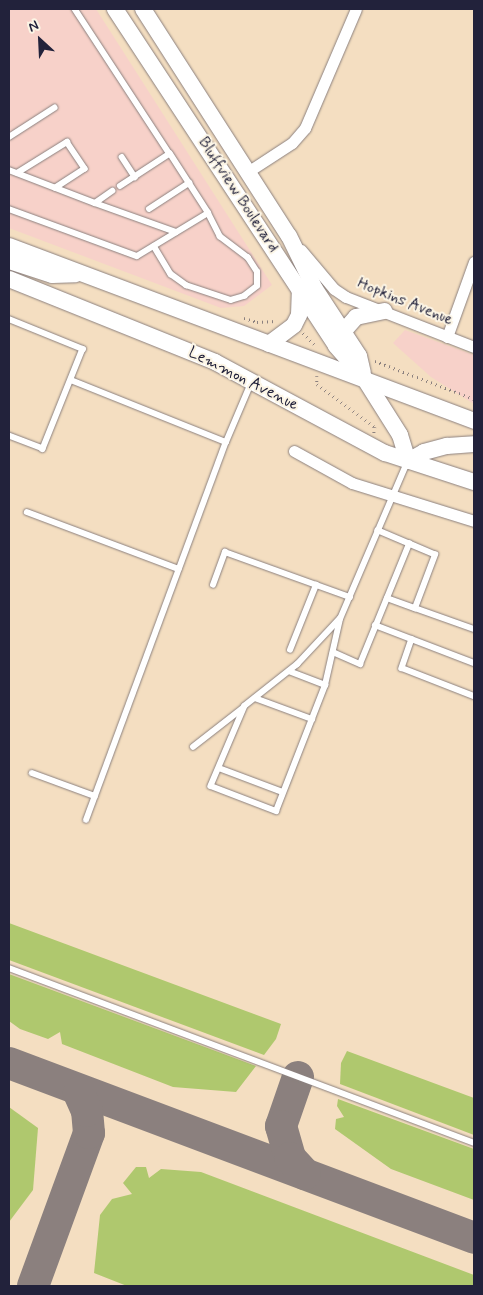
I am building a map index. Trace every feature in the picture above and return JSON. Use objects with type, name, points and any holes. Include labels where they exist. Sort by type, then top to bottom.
[{"type":"main road","name":"Bluffview Boulevard","points":[[143,9],[249,171],[289,236],[316,289],[359,356],[364,378]]},
{"type":"main road","points":[[120,15],[143,9]]},
{"type":"main road","name":"Bluffview Boulevard","points":[[120,15],[336,346],[364,378],[400,435],[408,461]]},
{"type":"main road","points":[[230,183],[249,171]]},
{"type":"main road","points":[[9,246],[474,421]]},
{"type":"main road","points":[[9,261],[52,275],[81,273]]},
{"type":"main road","name":"Lemmon Avenue","points":[[9,279],[175,344],[252,381],[352,437],[408,461],[474,482]]},
{"type":"main road","points":[[268,344],[294,324],[299,315],[300,290]]},
{"type":"main road","points":[[343,332],[356,317],[384,311]]},
{"type":"main road","points":[[408,461],[424,452],[447,446],[474,444]]},
{"type":"street","points":[[249,171],[292,143],[305,128],[356,9]]},
{"type":"street","name":"Hopkins Avenue","points":[[289,236],[334,290],[474,348]]},
{"type":"street","points":[[447,337],[474,262]]},
{"type":"street","points":[[294,451],[352,483],[474,521]]},
{"type":"lane","points":[[75,9],[189,183],[208,213],[220,237],[248,258],[257,272],[256,286],[244,296],[231,300],[186,285],[171,274],[154,246]]},
{"type":"lane","points":[[9,137],[54,108]]},
{"type":"lane","points":[[17,173],[67,142],[85,169],[56,188]]},
{"type":"lane","points":[[121,186],[170,154]]},
{"type":"lane","points":[[122,157],[135,177]]},
{"type":"lane","points":[[9,170],[176,232]]},
{"type":"lane","points":[[149,208],[189,183]]},
{"type":"lane","points":[[95,203],[112,191]]},
{"type":"lane","points":[[9,208],[137,256],[208,213]]},
{"type":"lane","points":[[9,319],[83,349],[42,449],[9,436]]},
{"type":"lane","points":[[70,380],[226,442]]},
{"type":"lane","points":[[86,820],[226,442],[252,381]]},
{"type":"lane","points":[[245,706],[211,786],[276,811],[326,685],[340,619],[408,461]]},
{"type":"lane","points":[[27,512],[179,569]]},
{"type":"lane","points":[[378,531],[435,555],[415,608]]},
{"type":"lane","points":[[333,652],[360,664],[409,544]]},
{"type":"lane","points":[[213,585],[225,552],[350,597]]},
{"type":"lane","points":[[290,650],[316,585]]},
{"type":"lane","points":[[387,598],[474,629]]},
{"type":"lane","points":[[193,747],[289,672],[340,619]]},
{"type":"lane","points":[[375,625],[474,663]]},
{"type":"lane","points":[[412,639],[402,668],[474,696]]},
{"type":"lane","points":[[289,672],[326,685]]},
{"type":"lane","points":[[255,698],[312,719]]},
{"type":"lane","points":[[219,768],[283,792]]},
{"type":"lane","points":[[32,773],[95,796]]},
{"type":"lane","points":[[9,968],[474,1143]]},
{"type":"path","points":[[301,331],[320,348]]},
{"type":"path","points":[[371,358],[474,399]]},
{"type":"path","points":[[317,376],[316,384],[375,427],[373,436]]},
{"type":"shaded area","points":[[9,9],[96,9],[272,285],[244,306],[221,308],[9,228]]},
{"type":"shaded area","points":[[405,330],[474,355],[474,404],[431,377],[393,343]]},
{"type":"green space","points":[[9,923],[281,1024],[276,1039],[264,1055],[9,960]]},
{"type":"green space","points":[[9,974],[256,1066],[236,1092],[173,1087],[62,1044],[60,1032],[48,1039],[20,1029],[9,1021]]},
{"type":"green space","points":[[347,1051],[474,1098],[474,1135],[340,1084],[341,1063]]},
{"type":"green space","points":[[338,1099],[474,1149],[474,1200],[391,1169],[335,1129],[336,1119],[344,1117],[337,1106]]},
{"type":"green space","points":[[9,1107],[38,1128],[33,1190],[9,1222]]},
{"type":"green space","points":[[136,1167],[146,1167],[149,1178],[161,1169],[201,1172],[474,1275],[474,1286],[127,1286],[94,1273],[100,1215],[112,1199],[132,1194],[123,1183]]},
{"type":"taxiway","points":[[9,1063],[474,1238]]},
{"type":"taxiway","points":[[298,1077],[281,1126],[290,1158],[305,1174]]},
{"type":"taxiway","points":[[33,1286],[89,1133],[87,1111],[79,1093]]}]
